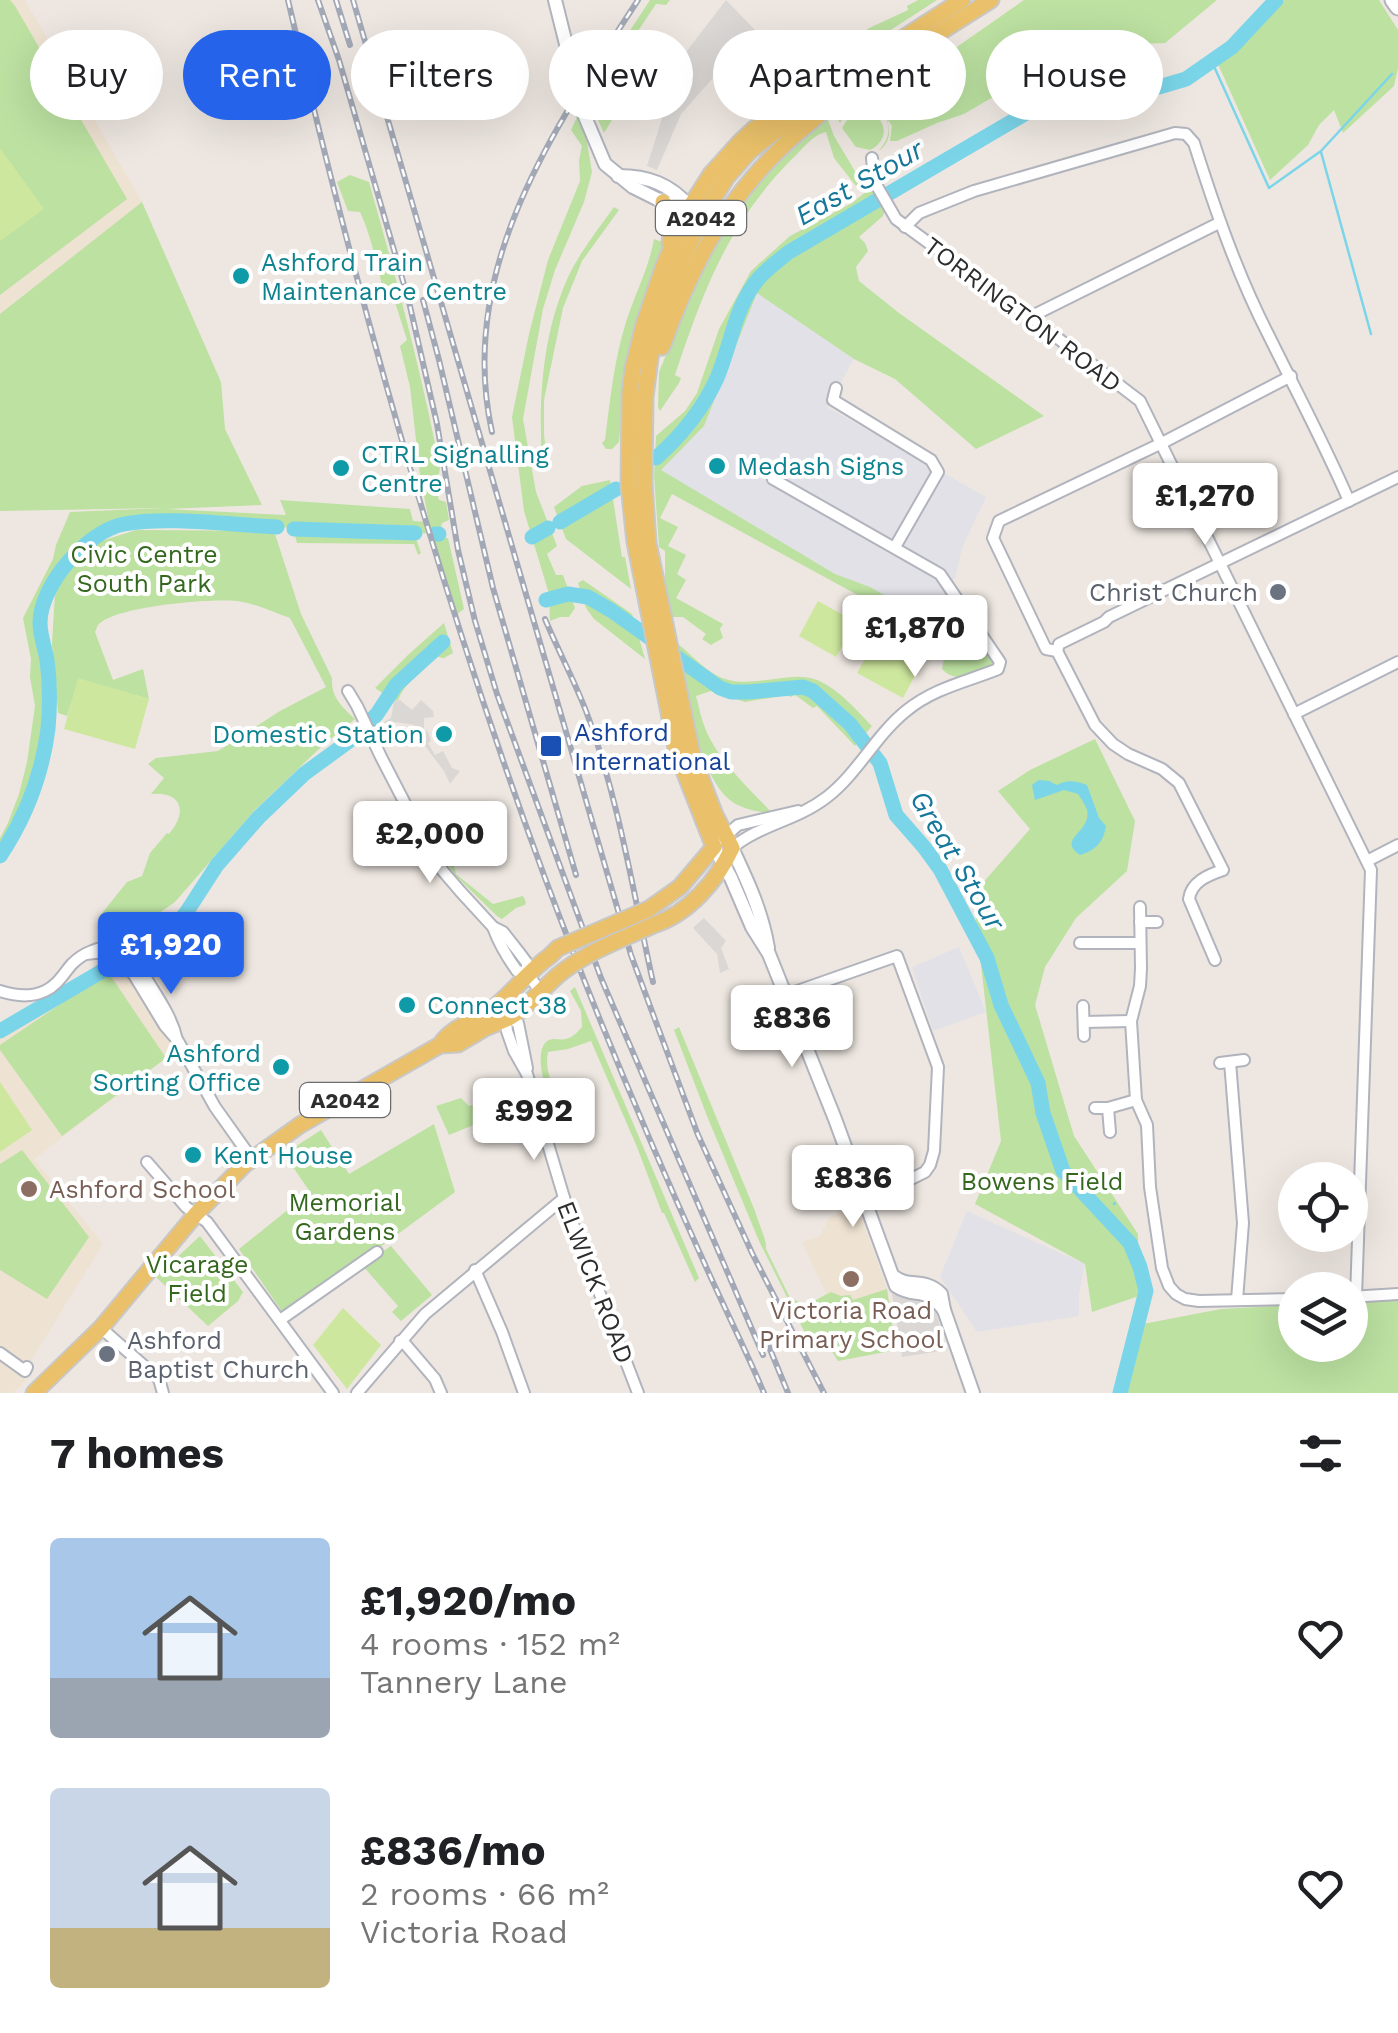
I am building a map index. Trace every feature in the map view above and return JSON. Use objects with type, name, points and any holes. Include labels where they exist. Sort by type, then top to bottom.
[{"type":"main road","name":"A2042","points":[[440,1045],[458,1044],[520,1011],[574,962],[651,917],[723,844],[677,753],[662,607],[629,485],[657,328],[711,174],[726,156],[754,129],[962,0]]},
{"type":"main road","name":"A2042","points":[[943,30],[991,0]]},
{"type":"main road","points":[[1393,0],[1398,7]]},
{"type":"main road","name":"A2042","points":[[639,421],[630,392],[638,346],[670,252],[697,211],[750,151],[795,120]]},
{"type":"main road","points":[[639,421],[658,357],[704,248],[739,194],[773,155],[814,120]]},
{"type":"main road","name":"A2042","points":[[663,202],[672,219],[670,252]]},
{"type":"main road","name":"A2042","points":[[642,543],[644,596],[670,676]]},
{"type":"main road","points":[[723,844],[724,866]]},
{"type":"main road","name":"A2042","points":[[32,1378],[101,1328],[196,1214],[252,1159],[289,1132],[440,1045],[448,1033],[500,1003],[527,972],[558,948],[651,917],[670,920],[724,866]]},
{"type":"street","points":[[555,0],[592,135],[604,164],[632,187],[663,202],[697,211]]},
{"type":"street","points":[[905,227],[918,213],[974,192],[1180,132],[1186,134],[1194,143],[1219,224],[1268,336],[1350,501]]},
{"type":"street","name":"TORRINGTON ROAD","points":[[872,158],[874,182],[896,219],[1140,401],[1367,861]]},
{"type":"street","points":[[618,176],[637,176],[675,190],[697,211]]},
{"type":"street","points":[[1030,317],[1219,224]]},
{"type":"street","points":[[1216,960],[1189,899],[1197,883],[1223,870],[1179,784],[1162,769],[1128,754],[1094,725],[994,538],[998,521],[1291,376]]},
{"type":"street","points":[[836,388],[833,400],[931,460],[938,472],[895,546]]},
{"type":"street","points":[[776,470],[773,480],[895,546],[945,579],[998,658],[999,666],[994,671],[937,690],[900,716],[822,801],[798,811],[738,825],[723,844],[753,890],[770,954],[896,1286],[937,1300],[973,1393]]},
{"type":"street","points":[[1051,650],[1398,477]]},
{"type":"street","points":[[1294,714],[1398,662]]},
{"type":"street","points":[[348,691],[442,870],[493,928],[517,971],[527,972],[540,992]]},
{"type":"street","points":[[1354,1272],[1368,988],[1371,870],[1367,861],[1398,845]]},
{"type":"street","points":[[724,866],[770,954]]},
{"type":"street","points":[[1140,907],[1140,986],[1131,1021],[1136,1100],[1147,1125],[1150,1187],[1162,1268],[1169,1286],[1184,1299],[1200,1302],[1278,1299]]},
{"type":"street","points":[[1140,922],[1157,922]]},
{"type":"street","points":[[1106,929],[1106,943]]},
{"type":"street","points":[[1080,943],[1140,943]]},
{"type":"street","points":[[0,992],[15,996],[46,990],[86,954],[104,952],[128,960],[174,1024],[178,1041],[215,1108],[252,1159]]},
{"type":"street","points":[[786,995],[897,956],[938,1068],[934,1151],[925,1172],[865,1202]]},
{"type":"street","name":"ELWICK ROAD","points":[[500,1003],[509,1018],[506,1024],[514,1051],[528,1074],[564,1198],[638,1393]]},
{"type":"street","points":[[1083,1006],[1084,1036]]},
{"type":"street","points":[[1084,1022],[1131,1021]]},
{"type":"street","points":[[1238,1300],[1243,1223],[1225,1062],[1244,1060]]},
{"type":"street","points":[[1095,1108],[1136,1100]]},
{"type":"street","points":[[1108,1108],[1110,1132]]},
{"type":"street","points":[[147,1162],[168,1188],[210,1227],[333,1393]]},
{"type":"street","points":[[356,1393],[425,1314],[564,1198]]},
{"type":"street","points":[[280,1320],[377,1252]]},
{"type":"street","points":[[475,1270],[524,1393]]},
{"type":"street","points":[[1368,1296],[1398,1294]]},
{"type":"street","points":[[101,1328],[160,1379],[164,1393]]},
{"type":"street","points":[[400,1341],[436,1380],[440,1393]]},
{"type":"street","points":[[0,1353],[32,1378]]},
{"type":"street","points":[[160,1379],[170,1371]]},
{"type":"shaded area","points":[[0,0],[25,0],[42,30],[30,30],[30,120],[95,120],[142,202],[0,314]]},
{"type":"shaded area","points":[[726,0],[755,30],[713,30],[713,78],[693,100],[693,43]]},
{"type":"shaded area","points":[[662,120],[678,120],[657,170],[647,166]]},
{"type":"shaded area","points":[[757,292],[854,359],[827,407],[986,497],[962,548],[955,579],[941,582],[989,660],[949,673],[942,664],[941,645],[926,628],[660,470],[704,426]]},
{"type":"shaded area","points":[[400,700],[412,710],[421,700],[433,711],[434,717],[424,718],[424,730],[435,755],[443,751],[452,768],[460,771],[450,784],[419,738],[415,725],[396,722],[377,730],[391,718],[394,701]]},
{"type":"shaded area","points":[[704,918],[726,941],[721,948],[729,969],[720,973],[717,954],[693,928]]},
{"type":"shaded area","points":[[959,947],[986,1012],[933,1031],[912,967]]},
{"type":"shaded area","name":"Ashford School","points":[[119,965],[175,1051],[34,1159],[103,1244],[24,1372],[26,1380],[13,1393],[0,1393],[0,1031]]},
{"type":"shaded area","name":"Victoria Road Primary School","points":[[857,1205],[887,1289],[896,1350],[823,1307],[826,1294],[802,1242],[820,1236],[829,1218]]},
{"type":"shaded area","points":[[967,1211],[1085,1264],[1079,1316],[977,1332],[940,1277]]},
{"type":"shaded area","points":[[892,1293],[910,1294],[930,1303],[947,1350],[902,1357]]},
{"type":"green space","points":[[0,0],[10,0],[30,32],[30,120],[81,120],[127,199],[0,295]]},
{"type":"green space","points":[[650,0],[670,0],[666,5],[656,4],[639,30],[630,30]]},
{"type":"green space","points":[[918,0],[937,0],[891,30],[867,30],[908,10],[907,6]]},
{"type":"green space","points":[[1024,0],[1217,0],[1165,43],[1163,30],[986,30],[986,101],[966,113],[966,41]]},
{"type":"green space","points":[[1284,0],[1379,0],[1398,30],[1398,68],[1394,86],[1343,133],[1334,110],[1319,125],[1308,145],[1270,180],[1218,64]]},
{"type":"green space","points":[[578,120],[586,136],[592,172],[543,309],[523,419],[536,492],[557,546],[547,554],[556,575],[563,575],[575,608],[569,617],[550,621],[549,594],[524,511],[512,417],[548,260],[580,181],[582,146],[571,130]]},
{"type":"green space","points":[[598,120],[612,120],[604,133]]},
{"type":"green space","points":[[828,120],[862,183],[856,186],[834,158],[826,132],[807,143],[769,184],[734,234],[707,287],[675,375],[681,378],[660,411],[659,372],[705,260],[737,204],[783,149]]},
{"type":"green space","points":[[847,120],[879,120],[884,134],[870,150],[856,147],[842,128]]},
{"type":"green space","points":[[888,120],[946,120],[897,141],[890,141],[892,126]]},
{"type":"green space","points":[[0,148],[44,209],[0,241]]},
{"type":"green space","name":"Civic Centre South Park","points":[[350,175],[369,182],[433,431],[440,468],[439,474],[433,476],[439,500],[446,502],[449,520],[442,523],[439,534],[122,524],[89,539],[67,567],[89,545],[136,530],[274,531],[301,614],[332,678],[335,696],[355,719],[254,811],[175,902],[119,941],[104,933],[109,927],[99,917],[127,882],[142,876],[150,853],[179,818],[175,800],[151,794],[164,778],[148,764],[156,758],[218,751],[326,687],[290,618],[237,601],[186,602],[123,613],[108,618],[95,632],[113,680],[143,669],[149,699],[79,679],[67,716],[58,713],[52,644],[55,593],[66,568],[53,585],[40,628],[48,666],[42,761],[20,822],[0,853],[0,838],[19,794],[27,762],[35,706],[23,618],[53,559],[70,512],[164,508],[0,511],[0,314],[142,202],[221,382],[225,429],[262,505],[166,509],[286,515],[280,500],[410,509],[413,521],[429,522],[410,387],[400,346],[407,340],[393,296],[386,299],[360,212],[348,211],[337,182]]},
{"type":"green space","points":[[873,186],[885,210],[859,237],[868,251],[856,267],[859,281],[1044,416],[976,449],[895,379],[854,359],[757,293],[704,426],[661,470],[835,574],[870,587],[936,625],[955,624],[971,633],[993,664],[960,677],[942,669],[944,642],[672,494],[660,518],[678,527],[668,546],[686,555],[677,574],[686,580],[676,598],[723,624],[723,638],[711,645],[702,639],[706,634],[683,617],[672,617],[665,588],[665,551],[659,547],[654,476],[656,436],[685,411],[697,393],[719,329],[751,271],[790,236],[852,203]]},
{"type":"green space","points":[[614,207],[619,210],[582,261],[563,308],[544,400],[548,467],[542,460],[541,412],[548,339],[576,263]]},
{"type":"green space","points":[[654,239],[665,243],[624,386],[619,442],[606,449],[602,443],[618,351]]},
{"type":"green space","points":[[610,480],[631,589],[566,539],[554,507],[582,486]]},
{"type":"green space","points":[[294,532],[415,536],[421,553],[418,555],[414,544],[297,543]]},
{"type":"green space","points":[[433,538],[448,538],[464,609],[456,615]]},
{"type":"green space","points":[[583,580],[632,614],[645,659],[594,619],[578,583]]},
{"type":"green space","points":[[818,601],[856,622],[836,657],[799,636]]},
{"type":"green space","points":[[444,623],[453,653],[438,657],[421,671],[398,700],[375,688],[408,655]]},
{"type":"green space","points":[[882,628],[927,653],[903,698],[857,673]]},
{"type":"green space","points":[[678,644],[722,678],[746,682],[795,677],[817,680],[840,694],[872,726],[855,746],[817,706],[813,708],[794,694],[745,702],[711,691],[696,696],[705,728],[718,752],[772,813],[743,807],[721,791],[702,754]]},
{"type":"green space","points":[[78,678],[149,699],[135,749],[64,729]]},
{"type":"green space","name":"Bowens Field","points":[[1095,739],[1135,821],[1127,871],[1076,918],[1045,967],[1035,1005],[1074,1136],[1138,1234],[1139,1296],[1092,1312],[1085,1264],[975,1204],[1001,1141],[973,894],[1030,829],[998,791],[1030,770]]},
{"type":"green space","points":[[450,848],[456,874],[493,904],[523,896],[525,905],[502,919],[497,916],[457,877],[441,855]]},
{"type":"green space","points":[[108,972],[166,1058],[62,1136],[0,1045]]},
{"type":"green space","points":[[575,987],[699,1278],[695,1282],[591,1041],[548,1052],[550,1080],[565,1104],[553,1099],[545,1086],[541,1061],[546,1042],[570,1037],[582,1027],[581,1011],[570,991]]},
{"type":"green space","points":[[679,1027],[755,1211],[766,1249],[790,1298],[806,1305],[831,1292],[850,1295],[853,1300],[887,1289],[896,1350],[838,1361],[822,1338],[818,1343],[820,1349],[814,1351],[759,1241],[674,1030]]},
{"type":"green space","points":[[0,1082],[32,1130],[0,1152]]},
{"type":"green space","points":[[461,1098],[469,1106],[480,1103],[488,1123],[481,1122],[449,1135],[436,1106]]},
{"type":"green space","name":"Memorial Gardens","points":[[434,1124],[455,1192],[283,1313],[239,1249],[310,1192],[284,1154],[321,1130],[349,1174]]},
{"type":"green space","points":[[22,1150],[89,1237],[47,1299],[0,1270],[0,1164]]},
{"type":"green space","name":"Vicarage Field","points":[[200,1236],[243,1292],[208,1326],[156,1277]]},
{"type":"green space","points":[[391,1246],[432,1295],[401,1321],[392,1312],[398,1306],[362,1265]]},
{"type":"green space","points":[[1398,1297],[1398,1393],[1124,1393],[1143,1324],[1221,1309],[1278,1306],[1278,1362],[1368,1362],[1368,1300]]},
{"type":"green space","points":[[343,1308],[381,1345],[347,1389],[313,1345]]},
{"type":"water","points":[[1039,780],[1057,785],[1072,781],[1087,785],[1106,826],[1094,848],[1080,855],[1072,844],[1087,818],[1078,794],[1064,790],[1035,800],[1032,785]]},
{"type":"waterway","name":"East Stour","points":[[656,458],[691,421],[711,389],[751,289],[789,252],[1045,102],[1104,91],[1159,87],[1186,79],[1232,47],[1276,0]]},
{"type":"waterway","points":[[1212,62],[1269,188],[1321,151],[1392,74]]},
{"type":"waterway","points":[[1321,152],[1371,334]]},
{"type":"waterway","name":"East Stour","points":[[560,522],[616,489]]},
{"type":"waterway","name":"East Stour","points":[[0,856],[25,811],[42,763],[49,694],[40,623],[48,592],[68,562],[95,537],[124,524],[180,521],[277,527]]},
{"type":"waterway","name":"East Stour","points":[[532,537],[548,528]]},
{"type":"waterway","name":"East Stour","points":[[294,529],[415,533]]},
{"type":"waterway","name":"Great Stour","points":[[546,600],[568,594],[588,597],[731,692],[803,687],[813,691],[850,724],[880,763],[896,815],[940,869],[987,958],[1001,1005],[1038,1083],[1043,1113],[1063,1171],[1130,1243],[1140,1267],[1146,1291],[1120,1393]]},
{"type":"waterway","name":"Great Stour","points":[[0,1031],[104,970],[154,950],[186,913],[217,865],[259,817],[304,774],[356,736],[396,685],[443,642]]},
{"type":"waterway","name":"Great Stour","points":[[1103,1215],[1106,1212]]},
{"type":"railway","points":[[288,0],[342,223],[403,443],[506,770],[623,1075],[764,1393]]},
{"type":"railway","points":[[318,0],[409,302],[437,424],[458,550],[497,694],[601,978],[763,1355]]},
{"type":"railway","points":[[336,0],[350,45]]},
{"type":"railway","points":[[353,0],[631,955],[698,1135],[752,1253],[824,1393]]},
{"type":"railway","points":[[492,432],[484,372],[488,313],[500,257],[545,150],[638,0]]},
{"type":"railway","points":[[423,300],[493,588],[576,875]]},
{"type":"railway","points":[[545,619],[598,744],[653,982]]},
{"type":"railway","points":[[765,1337],[788,1393]]},
{"type":"place","name":"Ashford Train Maintenance Centre","points":[[241,276]]},
{"type":"place","name":"Medash Signs","points":[[717,466]]},
{"type":"place","name":"CTRL Signalling Centre","points":[[341,468]]},
{"type":"place","name":"Christ Church","points":[[1278,592]]},
{"type":"place","name":"Domestic Station","points":[[444,734]]},
{"type":"place","name":"Ashford International","points":[[551,746]]},
{"type":"place","name":"Connect 38","points":[[407,1005]]},
{"type":"place","name":"Ashford Sorting Office","points":[[281,1067]]},
{"type":"place","name":"Kent House","points":[[193,1155]]},
{"type":"place","name":"Ashford School","points":[[29,1189]]},
{"type":"place","name":"Victoria Road Primary School","points":[[851,1279]]},
{"type":"place","name":"Ashford Baptist Church","points":[[107,1354]]}]
